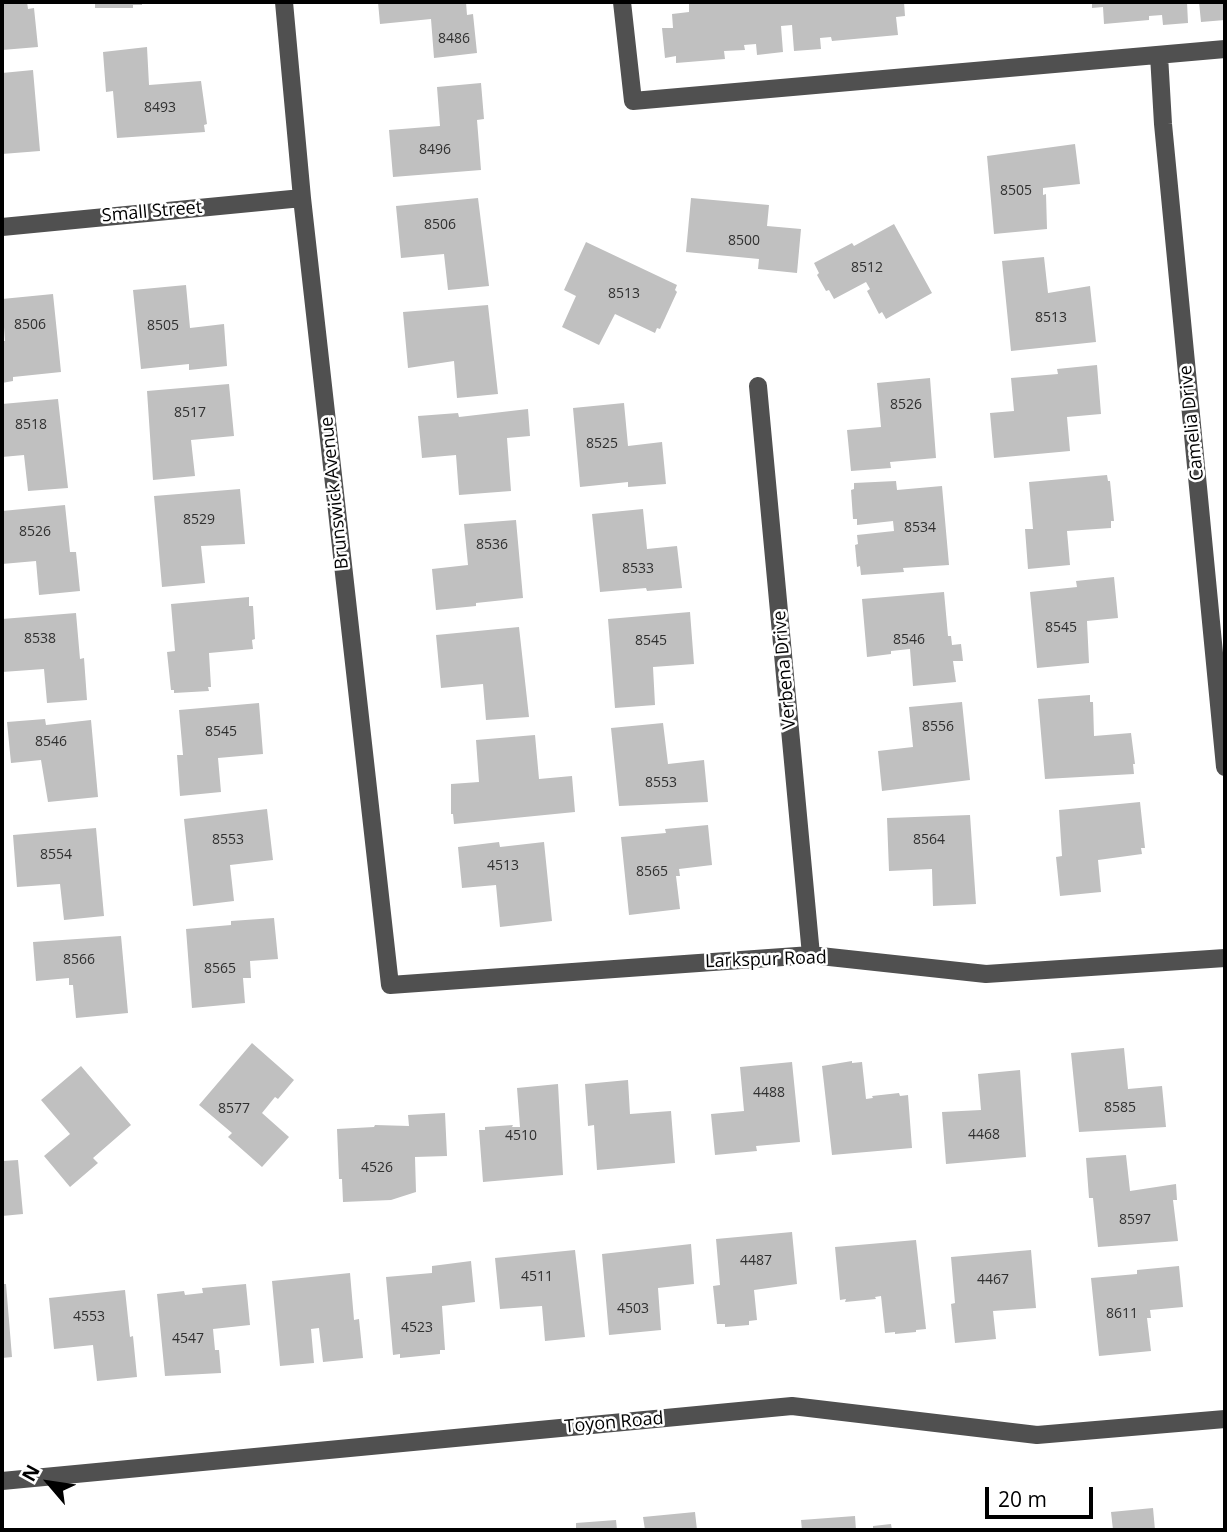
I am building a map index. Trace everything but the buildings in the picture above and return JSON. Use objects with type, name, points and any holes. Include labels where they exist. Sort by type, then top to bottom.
[{"type":"street","name":"Brunswick Avenue","points":[[284,2],[302,198],[390,985]]},
{"type":"street","points":[[622,2],[633,101],[1225,49]]},
{"type":"street","name":"Camelia Drive","points":[[1159,55],[1163,124],[1225,767]]},
{"type":"street","name":"Small Street","points":[[2,227],[302,198]]},
{"type":"street","name":"Verbena Drive","points":[[758,386],[811,955]]},
{"type":"street","name":"Larkspur Road","points":[[390,985],[811,955],[986,974],[1225,958]]},
{"type":"street","name":"Toyon Road","points":[[2,1481],[792,1406],[1037,1435],[1225,1419]]}]
